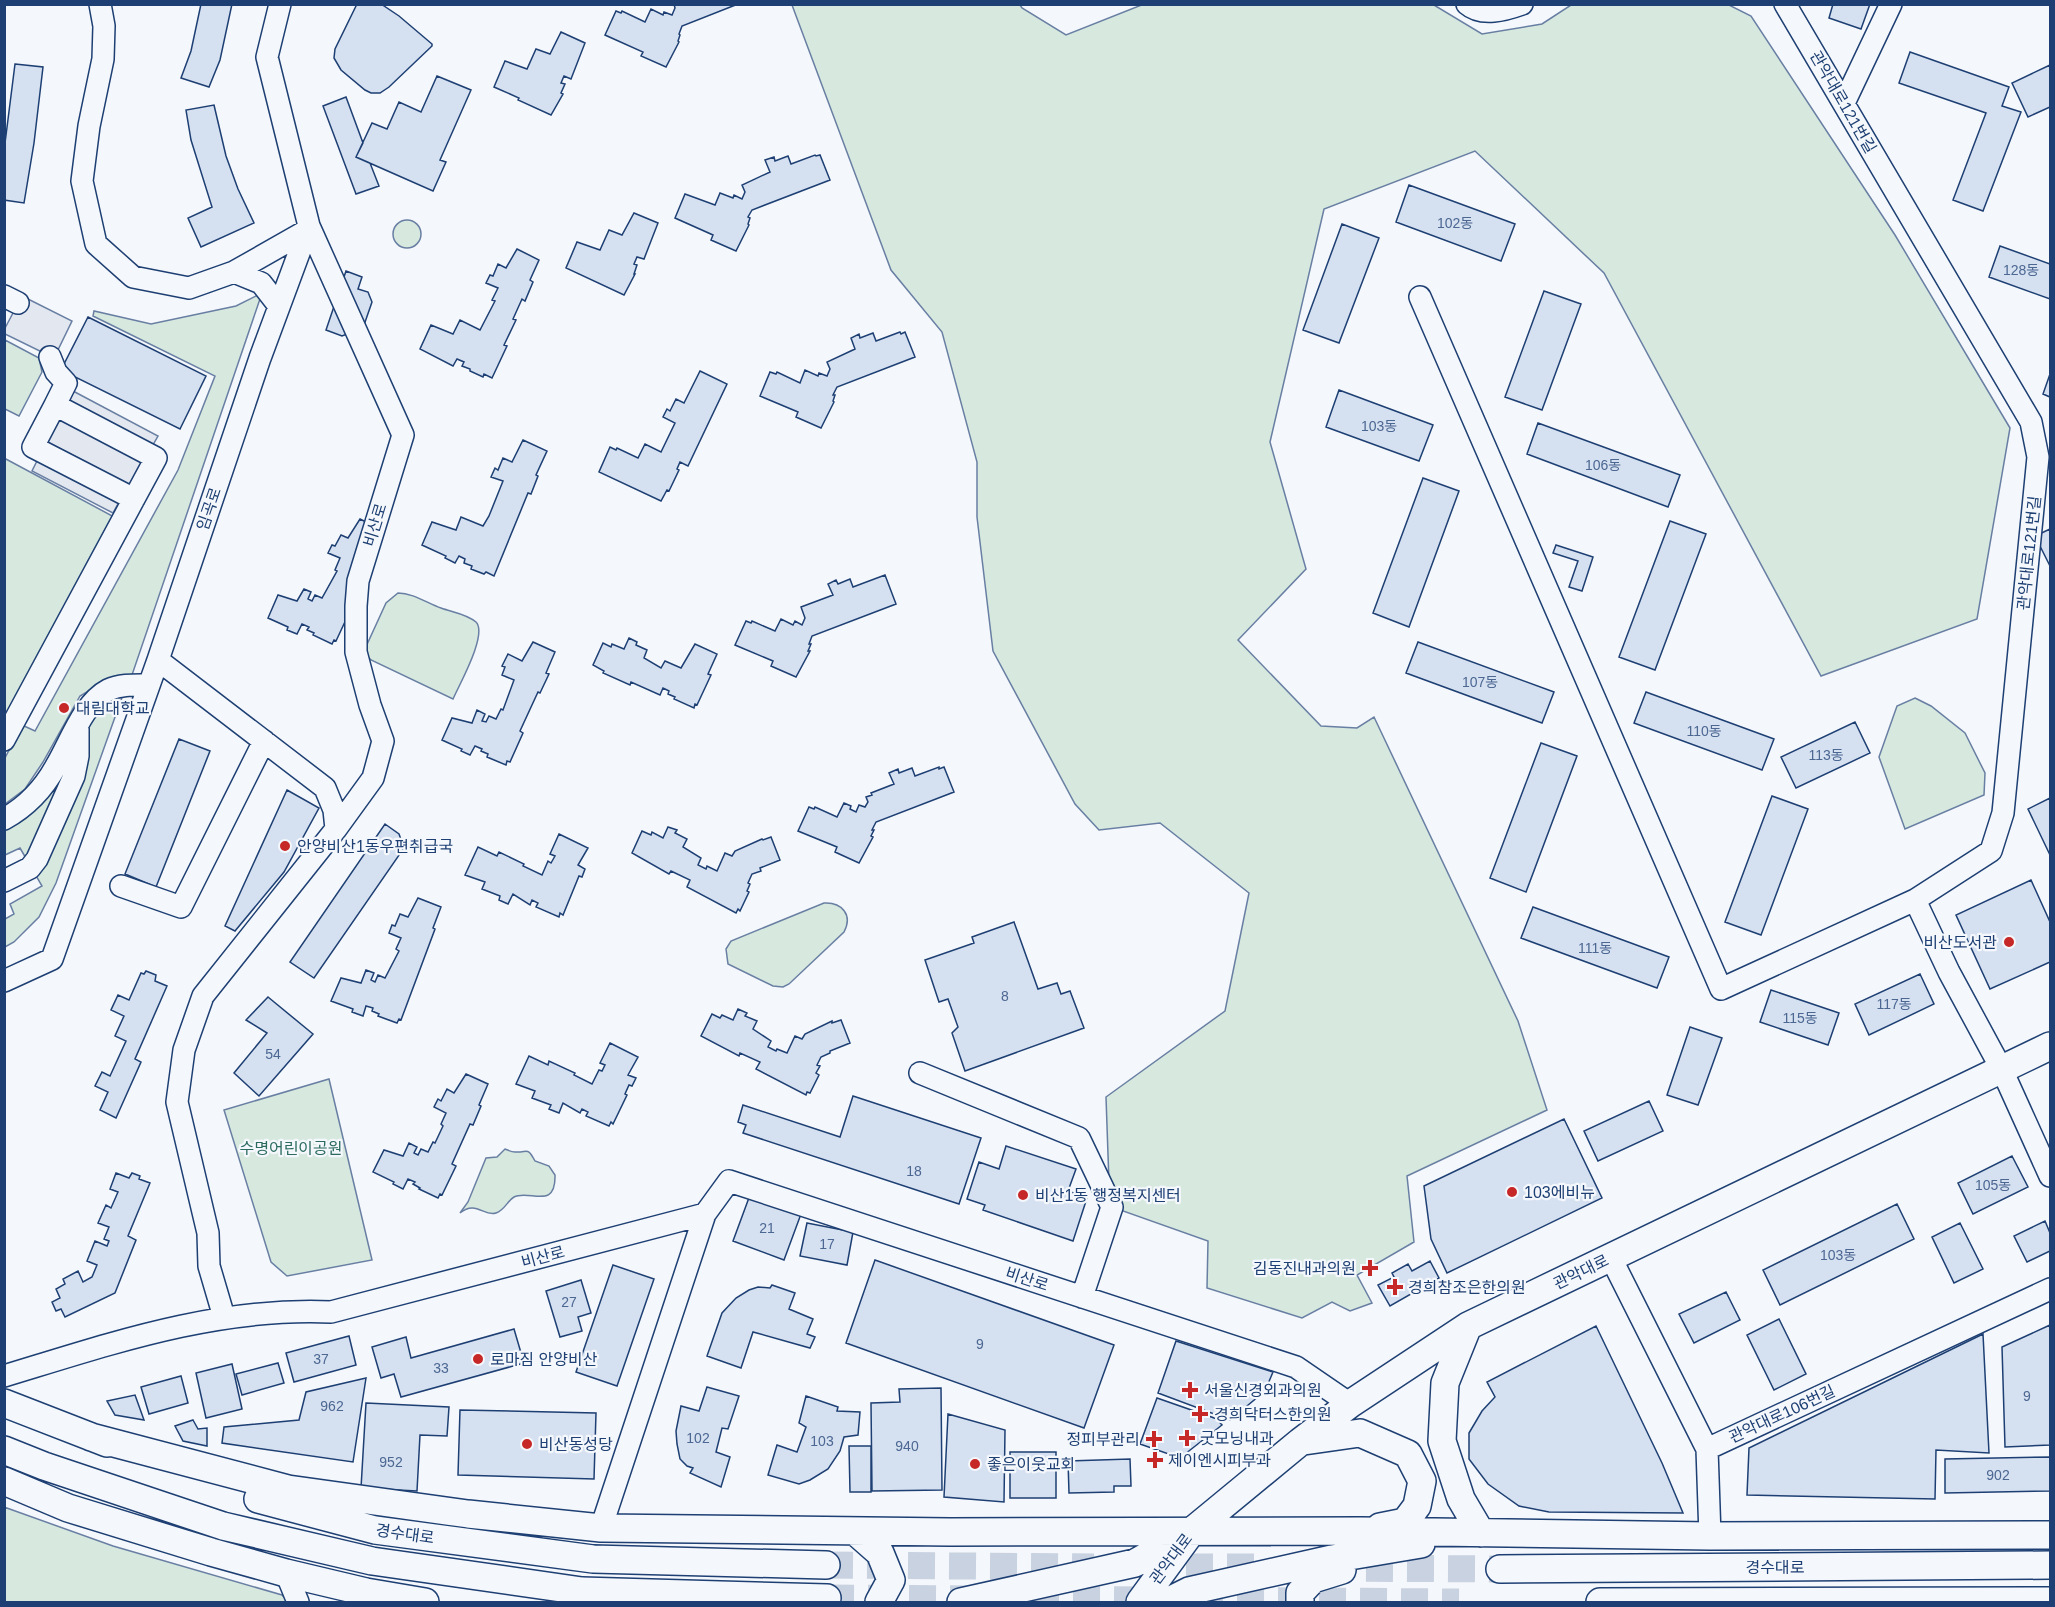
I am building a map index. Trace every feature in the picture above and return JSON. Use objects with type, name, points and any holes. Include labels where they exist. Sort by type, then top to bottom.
[{"type":"main road","name":"관악대로","points":[[1140,1602],[1192,1531],[1350,1404],[1468,1326],[2050,1046]]},
{"type":"main road","points":[[1468,1326],[1445,1383],[1442,1441],[1461,1499],[1481,1533]]},
{"type":"main road","name":"경수대로","points":[[4,1403],[235,1493],[375,1530],[593,1559],[826,1565]]},
{"type":"main road","points":[[1167,1602],[1189,1591],[1366,1542],[1405,1522],[1417,1506],[1422,1481],[1408,1454],[1360,1433],[1300,1442]]},
{"type":"main road","points":[[91,1437],[288,1489],[468,1514],[601,1527],[950,1532],[1192,1531],[1366,1542],[1481,1533],[1710,1536],[2050,1535]]},
{"type":"main road","name":"경수대로","points":[[4,1450],[44,1466],[223,1526],[372,1561],[582,1591],[827,1598]]},
{"type":"main road","points":[[4,1481],[68,1508],[211,1552],[366,1592],[424,1602]]},
{"type":"main road","points":[[855,1531],[880,1553],[891,1580],[879,1602]]},
{"type":"main road","points":[[961,1602],[1135,1563],[1192,1531]]},
{"type":"main road","points":[[1300,1602],[1300,1593],[1313,1579],[1343,1570],[1366,1542]]},
{"type":"main road","name":"경수대로","points":[[1500,1569],[2050,1565]]},
{"type":"main road","points":[[1600,1602],[2050,1601]]},
{"type":"street","points":[[100,4],[104,26],[103,59],[89,126],[82,181],[96,244],[133,277],[189,288],[234,272],[308,228],[267,57],[280,4]]},
{"type":"street","points":[[1467,4],[1473,9],[1501,12],[1522,4]]},
{"type":"street","name":"관악대로121번길","points":[[1420,297],[1721,989],[1915,900],[1991,850],[2003,813],[2044,456],[2031,422],[1785,4]]},
{"type":"street","points":[[1844,104],[1891,4]]},
{"type":"street","name":"임곡로","points":[[4,981],[52,959],[308,228]]},
{"type":"street","name":"비산로","points":[[308,228],[403,435],[357,581],[356,652],[370,705],[383,741],[373,778],[336,829],[203,996],[184,1050],[177,1102],[208,1233],[209,1266],[224,1317],[292,1311],[331,1312],[705,1214],[729,1182],[1296,1367],[1350,1404]]},
{"type":"street","points":[[234,272],[261,283],[279,306]]},
{"type":"street","points":[[50,357],[56,372],[66,383],[33,447],[134,499]]},
{"type":"street","points":[[4,740],[156,458],[55,405]]},
{"type":"street","points":[[158,660],[325,788],[334,810],[336,829]]},
{"type":"street","points":[[4,819],[38,793],[55,768],[93,700],[120,685],[149,685]]},
{"type":"street","points":[[4,881],[30,868],[44,845],[74,776],[78,756],[78,726]]},
{"type":"street","points":[[121,886],[182,907],[264,741]]},
{"type":"street","points":[[1915,900],[1949,972],[2001,1070],[2050,1176]]},
{"type":"street","points":[[920,1073],[1079,1138],[1113,1207],[1082,1297]]},
{"type":"street","points":[[601,1527],[705,1214]]},
{"type":"street","points":[[1611,1257],[1707,1449],[1710,1536]]},
{"type":"street","name":"관악대로106번길","points":[[1707,1449],[2050,1289]]},
{"type":"street","points":[[4,1376],[132,1337],[224,1317]]},
{"type":"street","points":[[286,1573],[298,1602]]},
{"type":"green space","points":[[1144,4],[1434,5],[1482,34],[1542,24],[1571,5],[1729,5],[1751,16],[1895,235],[2010,428],[1977,619],[1821,676],[1604,273],[1475,151],[1324,209],[1270,442],[1306,569],[1238,640],[1321,726],[1357,728],[1374,717],[1518,1021],[1547,1110],[1407,1176],[1414,1242],[1357,1275],[1372,1303],[1350,1311],[1332,1302],[1302,1318],[1207,1288],[1208,1241],[1123,1211],[1109,1183],[1106,1097],[1225,1011],[1249,893],[1160,823],[1099,830],[1075,804],[993,651],[977,517],[977,462],[942,332],[891,270],[792,5],[1020,5],[1066,35]]},
{"type":"green space","points":[[407,220],[417,224],[421,234],[417,244],[407,248],[397,244],[393,234],[397,224]]},
{"type":"green space","points":[[262,293],[132,675],[102,683],[80,696],[25,789],[5,804],[5,758],[22,725],[35,731],[178,470],[215,376],[93,316],[94,311],[151,324],[236,306]]},
{"type":"green space","points":[[5,340],[39,358],[42,372],[19,416],[5,409]]},
{"type":"green space","points":[[4,458],[116,518],[4,719]]},
{"type":"green space","points":[[398,593],[415,596],[476,622],[479,628],[476,648],[453,699],[371,660],[365,654],[364,651],[386,603]]},
{"type":"green space","points":[[125,689],[56,883],[39,917],[14,942],[5,947],[5,919],[14,914],[10,904],[42,886],[35,874],[85,730],[98,705]]},
{"type":"green space","points":[[1915,698],[1931,706],[1965,733],[1985,773],[1984,795],[1905,829],[1879,757],[1897,706]]},
{"type":"green space","points":[[73,758],[27,860],[20,848],[5,855],[4,829]]},
{"type":"green space","points":[[824,903],[841,907],[844,911],[847,920],[844,932],[789,984],[783,987],[773,986],[728,964],[726,949],[731,941]]},
{"type":"green space","name":"수명어린이공원","points":[[329,1079],[372,1260],[287,1276],[271,1262],[224,1110]]},
{"type":"green space","points":[[505,1149],[514,1152],[527,1151],[535,1161],[549,1166],[555,1175],[551,1192],[546,1196],[520,1195],[514,1197],[502,1210],[492,1214],[475,1208],[466,1209],[460,1213],[468,1202],[486,1158],[497,1157]]},
{"type":"green space","points":[[4,1507],[113,1546],[282,1595],[289,1602],[5,1602]]},
{"type":"shaded area","points":[[22,296],[72,321],[54,358],[5,334],[4,330]]},
{"type":"shaded area","points":[[73,391],[158,436],[150,450],[66,405]]},
{"type":"shaded area","points":[[59,419],[144,463],[132,486],[47,442]]},
{"type":"shaded area","points":[[38,459],[119,502],[113,513],[32,471]]},
{"type":"building","points":[[201,4],[232,4],[220,60],[209,87],[181,78],[191,51]]},
{"type":"building","points":[[357,4],[381,4],[432,44],[389,87],[380,93],[365,90],[341,70],[334,58],[335,49]]},
{"type":"building","points":[[674,4],[738,4],[682,26],[679,42],[666,67],[641,56],[643,52],[605,35],[616,11],[621,13],[622,11],[645,22],[651,9],[663,15],[664,12],[672,15]]},
{"type":"building","points":[[1833,4],[1870,4],[1861,29],[1829,18]]},
{"type":"building","points":[[561,32],[585,43],[571,79],[564,76],[561,83],[565,84],[561,93],[563,94],[551,115],[494,87],[505,61],[527,69],[536,49],[550,54]]},
{"type":"building","points":[[1910,52],[2009,87],[2002,106],[2021,112],[1983,211],[1953,200],[1986,113],[1899,83]]},
{"type":"building","points":[[15,64],[43,67],[24,203],[4,200],[4,151]]},
{"type":"building","points":[[2050,65],[2050,107],[2028,117],[2012,83]]},
{"type":"building","points":[[437,76],[471,90],[440,160],[446,162],[433,191],[356,157],[372,123],[387,129],[399,102],[421,112]]},
{"type":"building","points":[[346,97],[363,143],[356,157],[370,163],[379,186],[356,194],[323,106]]},
{"type":"building","points":[[214,105],[226,156],[254,223],[201,247],[188,218],[212,207],[191,140],[186,110]]},
{"type":"building","points":[[820,155],[830,180],[752,210],[748,217],[750,218],[749,225],[736,251],[711,240],[713,235],[675,218],[685,194],[715,205],[720,193],[742,199],[745,192],[742,185],[770,172],[765,160],[774,157],[775,161],[788,156],[791,164]]},
{"type":"building","points":[[1409,185],[1515,224],[1501,261],[1396,222]]},
{"type":"building","points":[[634,213],[658,223],[644,259],[637,257],[634,264],[637,265],[635,274],[624,295],[566,268],[577,242],[600,250],[609,230],[622,235]]},
{"type":"building","points":[[1342,224],[1379,238],[1339,343],[1303,330]]},
{"type":"building","points":[[2000,246],[2050,264],[2050,299],[1989,277]]},
{"type":"building","points":[[517,249],[539,260],[530,280],[533,282],[525,301],[522,299],[513,319],[516,320],[504,345],[507,346],[492,378],[470,371],[462,366],[464,362],[457,359],[453,366],[420,349],[431,325],[453,334],[460,320],[480,330],[495,301],[492,300],[498,288],[486,283],[490,275],[493,276],[498,264],[506,268]]},
{"type":"building","points":[[346,271],[362,277],[358,289],[368,292],[372,302],[363,328],[342,336],[326,330]]},
{"type":"building","points":[[1544,291],[1581,304],[1542,410],[1505,397]]},
{"type":"building","points":[[88,317],[206,376],[180,429],[61,370]]},
{"type":"building","points":[[900,332],[901,334],[905,332],[915,357],[837,387],[833,395],[835,395],[834,402],[821,428],[796,417],[798,412],[760,396],[770,372],[776,374],[777,372],[800,383],[805,370],[818,376],[819,373],[827,376],[830,369],[827,362],[855,349],[851,338],[859,334],[860,338],[873,333],[876,341]]},
{"type":"building","points":[[700,371],[727,384],[688,466],[680,462],[677,469],[679,470],[669,491],[667,490],[661,501],[599,472],[610,447],[638,458],[645,444],[661,452],[675,423],[663,417],[667,409],[670,411],[676,399],[684,403]]},
{"type":"building","points":[[2050,374],[2050,397],[2043,394]]},
{"type":"building","points":[[1339,390],[1433,425],[1419,461],[1326,427]]},
{"type":"building","points":[[1538,423],[1680,475],[1668,507],[1527,454]]},
{"type":"building","points":[[523,440],[547,451],[536,475],[538,476],[531,494],[528,493],[494,576],[471,569],[472,566],[464,563],[465,559],[459,556],[455,563],[445,558],[446,556],[422,545],[432,522],[456,530],[461,517],[483,526],[503,481],[491,477],[495,468],[498,470],[503,458],[512,462]]},
{"type":"building","points":[[1423,478],[1459,491],[1409,627],[1373,613]]},
{"type":"building","points":[[360,519],[382,530],[336,641],[334,640],[332,644],[313,635],[314,633],[307,630],[309,627],[302,624],[297,634],[268,618],[278,595],[297,601],[304,589],[311,592],[308,599],[312,601],[315,595],[322,598],[337,571],[335,570],[340,558],[328,553],[341,535],[348,538]]},
{"type":"building","points":[[1670,521],[1706,534],[1655,670],[1619,657]]},
{"type":"building","points":[[2050,529],[2050,566],[2035,536]]},
{"type":"building","points":[[1556,545],[1593,557],[1582,591],[1569,587],[1578,561],[1553,553]]},
{"type":"building","points":[[885,575],[896,604],[812,636],[808,651],[810,651],[796,677],[771,666],[773,661],[735,645],[746,621],[751,623],[752,621],[775,631],[781,619],[793,625],[795,621],[802,625],[805,618],[801,607],[833,595],[828,584],[836,580],[838,584],[850,579],[853,587]]},
{"type":"building","points":[[629,638],[637,642],[636,645],[647,650],[644,658],[661,668],[665,661],[681,668],[695,644],[717,654],[708,674],[711,675],[694,708],[674,699],[675,697],[668,694],[669,691],[663,688],[660,695],[603,673],[604,671],[593,665],[603,643],[624,649]]},
{"type":"building","points":[[533,642],[555,652],[546,673],[549,674],[520,731],[523,733],[510,762],[507,761],[506,765],[487,757],[488,754],[475,746],[470,755],[442,740],[452,718],[472,723],[477,710],[485,714],[482,721],[486,722],[489,716],[496,719],[501,709],[503,710],[514,680],[502,675],[505,667],[502,666],[508,654],[522,661]]},
{"type":"building","points":[[1418,642],[1554,692],[1542,723],[1406,673]]},
{"type":"building","points":[[1646,692],[1774,739],[1762,770],[1634,723]]},
{"type":"building","points":[[1855,722],[1870,753],[1796,788],[1781,757]]},
{"type":"building","points":[[179,739],[210,751],[156,887],[125,874]]},
{"type":"building","points":[[1541,743],[1577,756],[1526,892],[1490,878]]},
{"type":"building","points":[[939,767],[939,769],[944,767],[954,792],[876,822],[872,830],[874,830],[871,836],[873,837],[859,863],[835,852],[837,847],[798,831],[809,807],[814,809],[815,807],[837,817],[844,803],[856,812],[859,805],[865,807],[868,802],[866,797],[872,795],[871,793],[894,784],[889,773],[898,769],[899,773],[912,768],[915,776]]},
{"type":"building","points":[[287,790],[319,808],[284,872],[235,931],[225,926]]},
{"type":"building","points":[[1772,796],[1808,809],[1761,935],[1725,922]]},
{"type":"building","points":[[2050,798],[2050,855],[2028,809]]},
{"type":"building","points":[[385,824],[399,834],[404,848],[314,978],[290,962]]},
{"type":"building","points":[[668,827],[677,830],[675,833],[687,839],[683,847],[701,858],[698,865],[706,869],[707,866],[717,871],[725,853],[732,856],[735,851],[771,837],[780,860],[752,874],[748,883],[750,884],[747,891],[749,892],[740,911],[738,909],[736,913],[687,887],[690,880],[671,871],[669,874],[632,853],[642,831],[651,835],[652,832],[663,838]]},
{"type":"building","points":[[559,834],[588,848],[578,865],[585,869],[582,877],[579,876],[563,915],[560,913],[559,917],[536,907],[538,903],[532,900],[530,905],[513,894],[508,904],[499,900],[500,896],[482,889],[485,882],[465,875],[478,847],[497,856],[499,852],[542,875],[548,861],[551,863],[555,856],[550,854]]},
{"type":"building","name":"비산도서관","points":[[2031,880],[2050,922],[2050,962],[1990,989],[1956,915]]},
{"type":"building","points":[[418,898],[441,907],[401,1020],[399,1019],[397,1023],[378,1016],[379,1014],[372,1011],[373,1008],[366,1006],[363,1016],[352,1012],[353,1009],[331,1001],[341,978],[361,983],[366,970],[374,973],[371,980],[375,982],[378,975],[385,978],[399,951],[396,949],[401,938],[389,933],[392,925],[395,926],[400,914],[408,917]]},
{"type":"building","points":[[1533,907],[1669,957],[1657,988],[1521,938]]},
{"type":"building","points":[[1014,922],[1038,989],[1057,983],[1061,994],[1070,991],[1084,1028],[965,1071],[952,1033],[958,1027],[948,999],[939,1002],[925,960],[974,943],[972,937]]},
{"type":"building","points":[[146,971],[156,975],[155,981],[167,986],[135,1059],[141,1062],[116,1118],[100,1110],[108,1092],[95,1086],[102,1072],[110,1076],[126,1041],[115,1036],[124,1016],[111,1010],[118,995],[129,1000],[141,973],[144,974]]},
{"type":"building","points":[[1920,974],[1934,1004],[1869,1035],[1855,1004]]},
{"type":"building","points":[[1771,990],[1839,1013],[1828,1045],[1760,1022]]},
{"type":"building","points":[[268,997],[313,1034],[259,1096],[234,1073],[267,1033],[246,1020]]},
{"type":"building","points":[[738,1009],[747,1013],[745,1016],[757,1021],[753,1029],[771,1041],[768,1047],[776,1051],[777,1049],[787,1053],[795,1036],[802,1039],[805,1034],[832,1021],[832,1023],[841,1020],[850,1043],[821,1057],[816,1073],[819,1075],[810,1093],[807,1092],[806,1095],[756,1069],[760,1062],[740,1053],[739,1056],[701,1036],[712,1014],[733,1020]]},
{"type":"building","points":[[1690,1027],[1722,1038],[1698,1105],[1667,1095]]},
{"type":"building","points":[[610,1043],[638,1057],[628,1075],[636,1078],[632,1086],[629,1085],[625,1094],[627,1095],[613,1124],[611,1122],[609,1126],[586,1116],[588,1112],[582,1109],[580,1113],[563,1103],[559,1113],[549,1109],[551,1105],[532,1098],[535,1091],[516,1084],[529,1056],[548,1065],[549,1061],[592,1084],[599,1070],[602,1071],[605,1065],[600,1063]]},
{"type":"building","points":[[466,1074],[488,1084],[473,1125],[470,1124],[452,1164],[456,1166],[442,1195],[440,1194],[438,1198],[419,1189],[413,1184],[415,1182],[408,1179],[403,1189],[373,1172],[384,1150],[403,1156],[409,1143],[417,1147],[414,1153],[418,1155],[421,1149],[428,1152],[443,1126],[441,1124],[446,1113],[434,1107],[438,1099],[441,1101],[447,1089],[454,1093]]},
{"type":"building","points":[[853,1096],[981,1138],[959,1204],[743,1133],[746,1125],[738,1122],[743,1105],[840,1137]]},
{"type":"building","points":[[1649,1101],[1663,1131],[1598,1161],[1584,1131]]},
{"type":"building","name":"103에비뉴","points":[[1564,1119],[1602,1198],[1447,1273],[1431,1239],[1424,1186]]},
{"type":"building","name":"비산1동 행정복지센터","points":[[1006,1146],[1076,1169],[1068,1191],[1087,1198],[1073,1241],[983,1210],[985,1205],[967,1199],[979,1162],[999,1169]]},
{"type":"building","points":[[2012,1156],[2028,1187],[1973,1214],[1958,1183]]},
{"type":"building","points":[[116,1173],[129,1178],[132,1173],[140,1176],[139,1179],[150,1183],[128,1236],[136,1240],[115,1293],[65,1317],[61,1309],[56,1311],[52,1302],[60,1298],[56,1289],[65,1284],[63,1279],[78,1271],[83,1282],[92,1277],[97,1265],[87,1261],[95,1241],[107,1246],[109,1241],[104,1239],[109,1227],[98,1223],[106,1205],[111,1208],[118,1192],[110,1189]]},
{"type":"building","points":[[750,1195],[801,1214],[784,1260],[733,1241]]},
{"type":"building","points":[[1897,1204],[1914,1239],[1780,1305],[1763,1270]]},
{"type":"building","points":[[2045,1221],[2050,1233],[2050,1251],[2027,1262],[2014,1236]]},
{"type":"building","points":[[807,1223],[853,1232],[847,1265],[800,1256]]},
{"type":"building","points":[[1960,1223],[1983,1269],[1954,1283],[1932,1237]]},
{"type":"building","points":[[875,1260],[1114,1345],[1084,1428],[846,1343]]},
{"type":"building","points":[[1430,1261],[1439,1278],[1390,1306],[1378,1285],[1394,1277],[1392,1273],[1408,1264],[1412,1271]]},
{"type":"building","points":[[613,1265],[654,1279],[617,1386],[576,1372]]},
{"type":"building","points":[[581,1280],[591,1313],[578,1317],[582,1331],[560,1337],[546,1291]]},
{"type":"building","points":[[772,1285],[795,1293],[789,1309],[813,1319],[807,1334],[815,1337],[810,1348],[753,1332],[741,1368],[707,1356],[722,1313],[736,1298],[749,1290],[758,1287],[770,1288]]},
{"type":"building","points":[[1726,1292],[1740,1320],[1694,1343],[1679,1314]]},
{"type":"building","points":[[1779,1319],[1806,1374],[1774,1390],[1747,1335]]},
{"type":"building","points":[[2050,1325],[2050,1445],[2005,1447],[2002,1347]]},
{"type":"building","points":[[1596,1326],[1662,1463],[1683,1513],[1549,1512],[1519,1506],[1488,1484],[1469,1459],[1469,1433],[1482,1411],[1495,1397],[1487,1382]]},
{"type":"building","points":[[514,1329],[524,1363],[401,1397],[394,1374],[381,1378],[372,1347],[406,1337],[411,1358]]},
{"type":"building","points":[[1983,1334],[1989,1453],[1936,1450],[1935,1499],[1747,1495],[1749,1448]]},
{"type":"building","points":[[349,1336],[356,1365],[294,1382],[286,1353]]},
{"type":"building","points":[[1176,1341],[1273,1372],[1265,1391],[1230,1420],[1158,1393]]},
{"type":"building","points":[[278,1363],[284,1383],[242,1395],[236,1374]]},
{"type":"building","points":[[232,1364],[242,1409],[206,1418],[196,1373]]},
{"type":"building","points":[[181,1376],[188,1403],[149,1414],[141,1387]]},
{"type":"building","points":[[366,1378],[353,1462],[222,1443],[224,1427],[299,1420],[306,1392]]},
{"type":"building","points":[[707,1387],[739,1396],[728,1429],[722,1428],[716,1452],[730,1457],[721,1487],[690,1473],[693,1468],[680,1459],[677,1444],[676,1431],[681,1406],[699,1411]]},
{"type":"building","points":[[941,1388],[942,1490],[872,1491],[871,1403],[900,1402],[899,1389]]},
{"type":"building","points":[[135,1395],[144,1420],[115,1415],[107,1401]]},
{"type":"building","points":[[806,1396],[838,1407],[837,1411],[860,1412],[858,1435],[844,1437],[840,1451],[828,1469],[799,1484],[768,1475],[777,1445],[797,1452],[806,1427],[799,1423]]},
{"type":"building","points":[[1157,1398],[1217,1419],[1222,1425],[1180,1458],[1140,1444]]},
{"type":"building","points":[[366,1403],[449,1407],[447,1436],[420,1435],[417,1491],[361,1488]]},
{"type":"building","name":"비산동성당","points":[[460,1410],[596,1413],[594,1479],[458,1475]]},
{"type":"building","name":"좋은이웃교회","points":[[948,1414],[1005,1430],[1004,1502],[944,1497]]},
{"type":"building","points":[[193,1420],[198,1429],[207,1428],[207,1446],[183,1441],[175,1426]]},
{"type":"building","points":[[849,1446],[871,1446],[871,1492],[850,1492]]},
{"type":"building","points":[[1010,1452],[1056,1452],[1056,1498],[1010,1498]]},
{"type":"building","points":[[2050,1457],[2050,1491],[1945,1493],[1945,1459]]},
{"type":"building","points":[[1130,1459],[1131,1486],[1114,1486],[1114,1492],[1069,1493],[1068,1461]]},
{"type":"tunnel","points":[[826,1565],[1094,1567]]},
{"type":"tunnel","points":[[1145,1567],[1268,1567]]},
{"type":"tunnel","points":[[1325,1568],[1500,1569]]},
{"type":"tunnel","points":[[827,1598],[1459,1602]]},
{"type":"place","name":"대림대학교","points":[[64,708]]},
{"type":"place","name":"안양비산1동우편취급국","points":[[285,846]]},
{"type":"place","name":"비산도서관","points":[[2009,942]]},
{"type":"place","name":"103에비뉴","points":[[1512,1192]]},
{"type":"place","name":"비산1동 행정복지센터","points":[[1023,1195]]},
{"type":"place","name":"김동진내과의원","points":[[1370,1268]]},
{"type":"place","name":"경희참조은한의원","points":[[1395,1287]]},
{"type":"place","name":"로마짐 안양비산","points":[[478,1359]]},
{"type":"place","name":"서울신경외과의원","points":[[1190,1390]]},
{"type":"place","name":"경희닥터스한의원","points":[[1200,1414]]},
{"type":"place","name":"굿모닝내과","points":[[1187,1438]]},
{"type":"place","name":"정피부관리","points":[[1154,1439]]},
{"type":"place","name":"비산동성당","points":[[527,1444]]},
{"type":"place","name":"제이엔시피부과","points":[[1155,1460]]},
{"type":"place","name":"좋은이웃교회","points":[[975,1464]]}]
